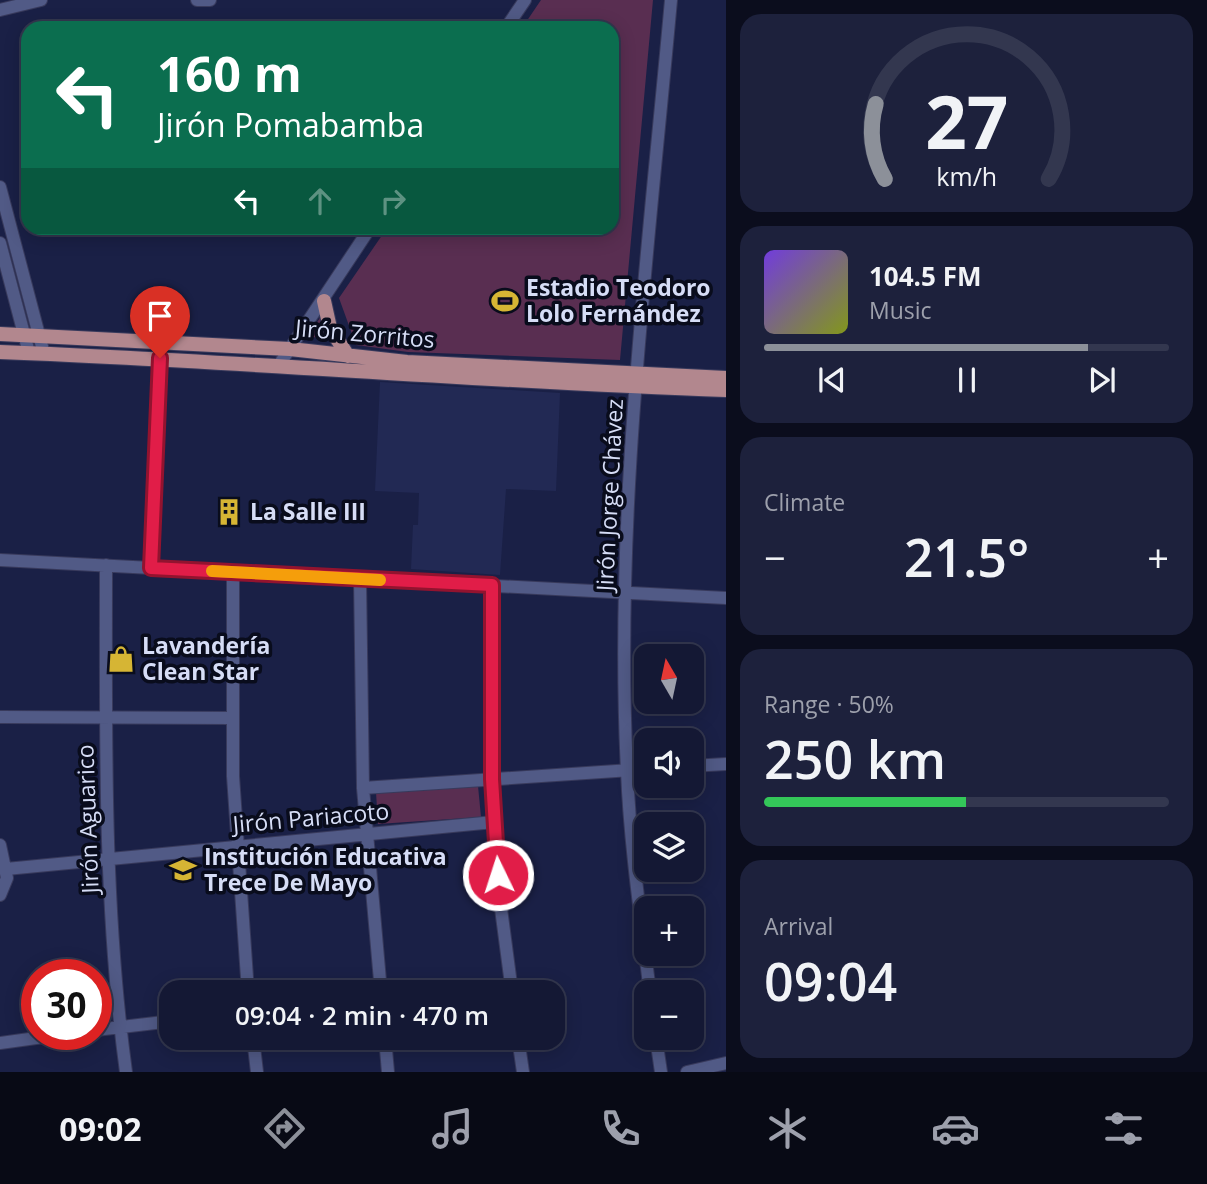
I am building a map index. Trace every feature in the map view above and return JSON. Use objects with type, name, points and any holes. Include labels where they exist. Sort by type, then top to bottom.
[{"type":"main road","points":[[324,301],[330,328],[348,356]]},
{"type":"main road","name":"Jirón Zorritos","points":[[0,334],[290,349],[726,390]]},
{"type":"main road","name":"Jirón Zorritos","points":[[0,352],[160,358],[385,374],[637,381],[726,378]]},
{"type":"street","points":[[0,10],[41,0]]},
{"type":"street","points":[[197,0],[210,0]]},
{"type":"street","points":[[511,21],[525,0]]},
{"type":"street","name":"Jirón Jorge Chávez","points":[[649,980],[627,771],[625,592],[637,381],[671,0]]},
{"type":"street","points":[[0,187],[4,216],[36,353]]},
{"type":"street","points":[[279,365],[366,235]]},
{"type":"street","points":[[0,243],[31,335]]},
{"type":"street","points":[[151,568],[160,358]]},
{"type":"street","points":[[0,560],[726,598]]},
{"type":"street","name":"Jirón Aguarico","points":[[106,565],[108,860],[120,1027],[126,1072]]},
{"type":"street","points":[[233,573],[232,719],[236,846],[247,980]]},
{"type":"street","points":[[360,579],[363,788],[380,980]]},
{"type":"street","points":[[492,585],[494,822],[511,980]]},
{"type":"street","points":[[0,717],[232,719]]},
{"type":"street","points":[[704,765],[726,764]]},
{"type":"street","name":"Jirón Pariacoto","points":[[363,788],[634,770]]},
{"type":"street","name":"Jirón Pariacoto","points":[[6,869],[494,822]]},
{"type":"street","points":[[0,845],[6,869],[6,885],[0,895]]},
{"type":"street","points":[[112,1028],[159,1022]]},
{"type":"street","points":[[0,1043],[21,1040]]},
{"type":"street","points":[[254,1050],[257,1072]]},
{"type":"street","points":[[386,1050],[388,1072]]},
{"type":"street","points":[[520,1050],[523,1072]]},
{"type":"street","points":[[658,1050],[661,1072]]},
{"type":"street","points":[[687,1072],[726,1063]]},
{"type":"shaded area","points":[[541,0],[653,0],[620,360],[408,352],[356,345],[339,298],[382,235],[619,235],[619,21],[527,21]]},
{"type":"shaded area","points":[[320,318],[323,318],[331,338],[307,337]]},
{"type":"shaded area","points":[[380,382],[560,393],[556,491],[506,489],[500,575],[411,569],[413,525],[418,525],[419,493],[375,491]]},
{"type":"shaded area","points":[[478,786],[481,817],[378,824],[376,792]]},
{"type":"slow traffic","points":[[212,571],[380,580]]},
{"type":"place","name":"Estadio Teodoro Lolo Fernández","points":[[505,301]]},
{"type":"place","name":"La Salle III","points":[[229,512]]},
{"type":"place","name":"Lavandería Clean Star","points":[[121,659]]},
{"type":"place","name":"Institución Educativa Trece De Mayo","points":[[183,870]]},
{"type":"route","points":[[160,358],[151,568],[492,585],[492,779],[498,875]]}]
